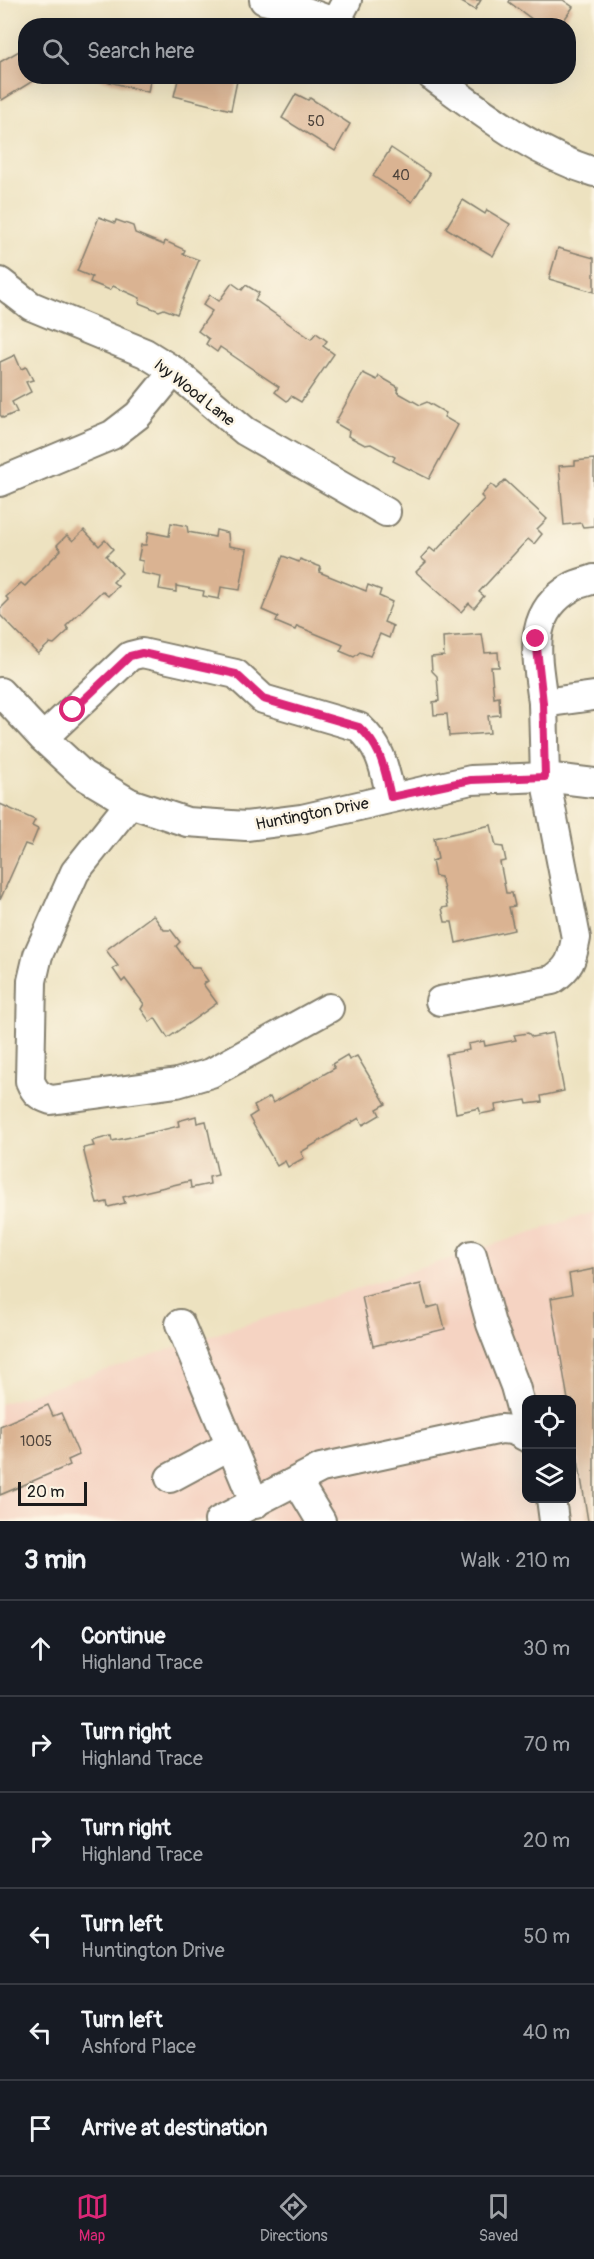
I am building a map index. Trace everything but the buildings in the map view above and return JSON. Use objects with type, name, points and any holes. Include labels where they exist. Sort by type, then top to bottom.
[{"type":"street","points":[[264,0],[342,16]]},
{"type":"street","points":[[443,84],[519,139],[569,164],[594,172]]},
{"type":"street","name":"Ivy Wood Lane","points":[[0,282],[31,306],[145,353],[174,371],[245,431],[386,512]]},
{"type":"street","points":[[0,482],[112,435],[138,415],[174,371]]},
{"type":"street","points":[[440,1001],[552,980],[563,972],[585,943],[545,777],[543,703],[536,639],[539,625],[550,606],[571,587],[594,579]]},
{"type":"street","points":[[43,738],[130,656],[142,653],[236,674],[263,699],[359,727],[371,738],[380,753],[391,797]]},
{"type":"street","name":"Huntington Drive","points":[[0,692],[43,738],[83,775],[130,803],[188,822],[246,826],[302,819],[471,780],[545,777],[594,783]]},
{"type":"street","points":[[543,703],[594,696]]},
{"type":"street","points":[[130,803],[75,872],[38,955],[32,981],[30,1081],[34,1090],[40,1096],[51,1100],[177,1083],[211,1073],[329,1008]]},
{"type":"street","points":[[472,1254],[491,1324],[515,1386],[522,1411]]},
{"type":"street","points":[[180,1324],[231,1445],[241,1514],[321,1468],[501,1429],[513,1430],[522,1435]]},
{"type":"street","points":[[170,1478],[231,1445]]},
{"type":"street","points":[[297,1481],[321,1521]]},
{"type":"street","points":[[552,1503],[554,1521]]},
{"type":"shaded area","points":[[594,1212],[594,1521],[0,1521],[0,1404]]},
{"type":"route","points":[[73,710],[130,656],[142,653],[236,674],[263,699],[359,727],[371,738],[380,753],[391,797],[471,780],[545,777],[543,703],[536,639]]}]
